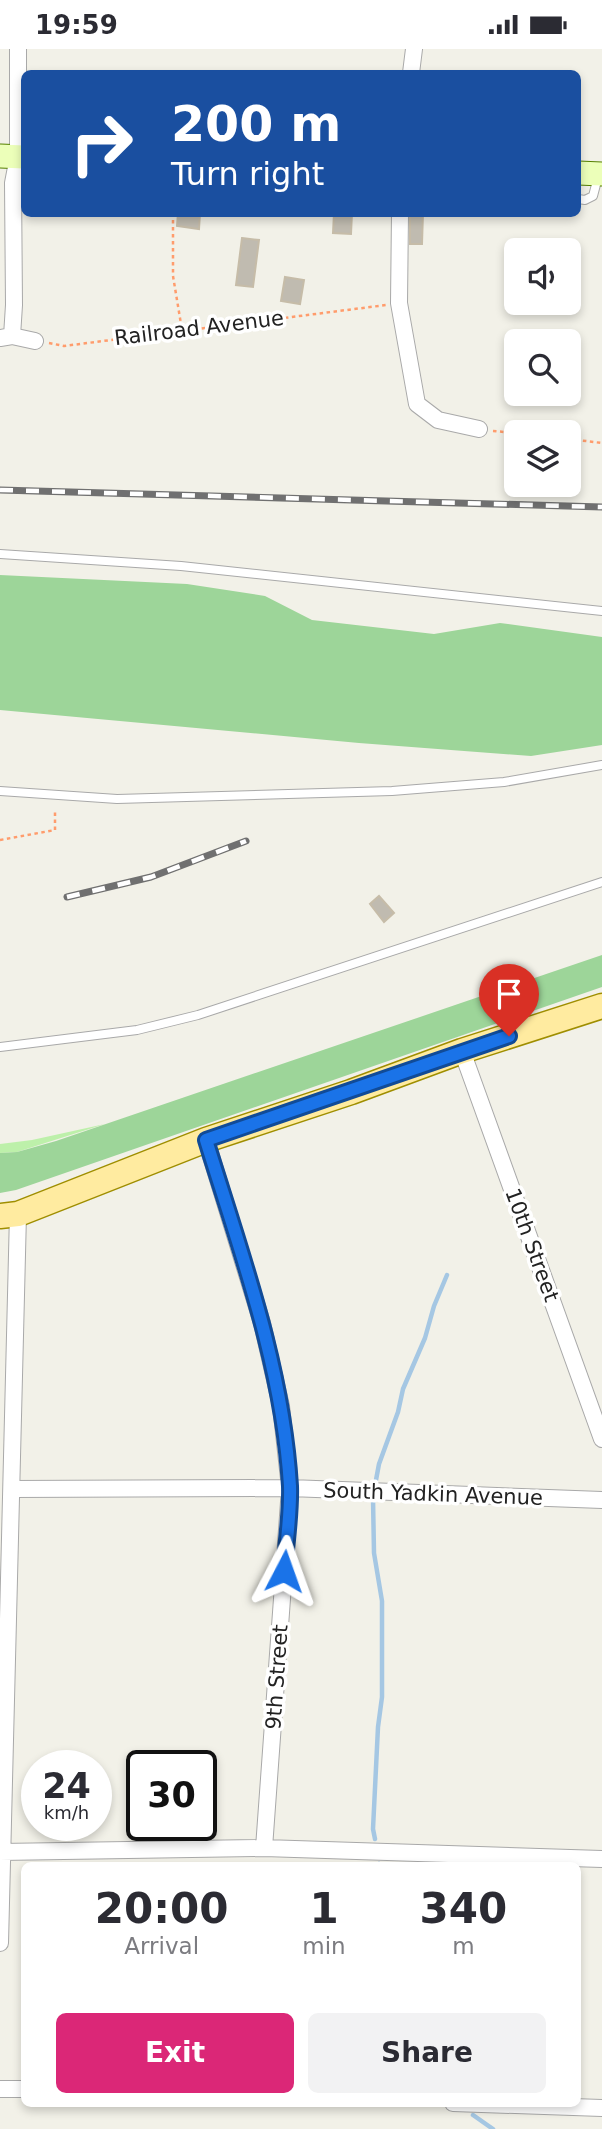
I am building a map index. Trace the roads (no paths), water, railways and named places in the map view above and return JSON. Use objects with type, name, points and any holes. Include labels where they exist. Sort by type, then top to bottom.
[{"type":"main road","points":[[9,1215],[206,1140],[351,1092],[462,1051],[602,1006]]},
{"type":"street","points":[[18,49],[13,183],[7,206],[6,337],[35,341]]},
{"type":"street","points":[[411,70],[414,49]]},
{"type":"street","points":[[401,217],[399,303],[417,404],[438,420],[479,429]]},
{"type":"street","name":"10th Street","points":[[462,1051],[602,1439]]},
{"type":"street","name":"9th Street","points":[[206,1140],[262,1323],[281,1406],[290,1489],[264,1848]]},
{"type":"street","points":[[0,1943],[4,1603],[12,1489],[9,1215]]},
{"type":"street","name":"South Yadkin Avenue","points":[[12,1489],[290,1489],[602,1500]]},
{"type":"street","points":[[1,1852],[264,1848],[602,1859]]},
{"type":"street","points":[[0,2088],[21,2089]]},
{"type":"street","points":[[572,2107],[602,2108]]},
{"type":"lane","points":[[581,199],[593,196],[593,174]]},
{"type":"lane","points":[[0,554],[181,566],[602,611]]},
{"type":"lane","points":[[0,791],[117,799],[393,791],[505,782],[602,765]]},
{"type":"lane","points":[[0,1047],[138,1030],[198,1015],[602,881]]},
{"type":"waterway","points":[[376,1480],[403,1389],[425,1338],[447,1275]]},
{"type":"waterway","points":[[373,1498],[374,1553],[382,1601],[382,1697],[378,1727],[373,1829],[375,1839]]},
{"type":"waterway","points":[[473,2115],[493,2129]]},
{"type":"railway","points":[[0,490],[602,507]]},
{"type":"railway","points":[[67,897],[151,877],[246,841]]}]
